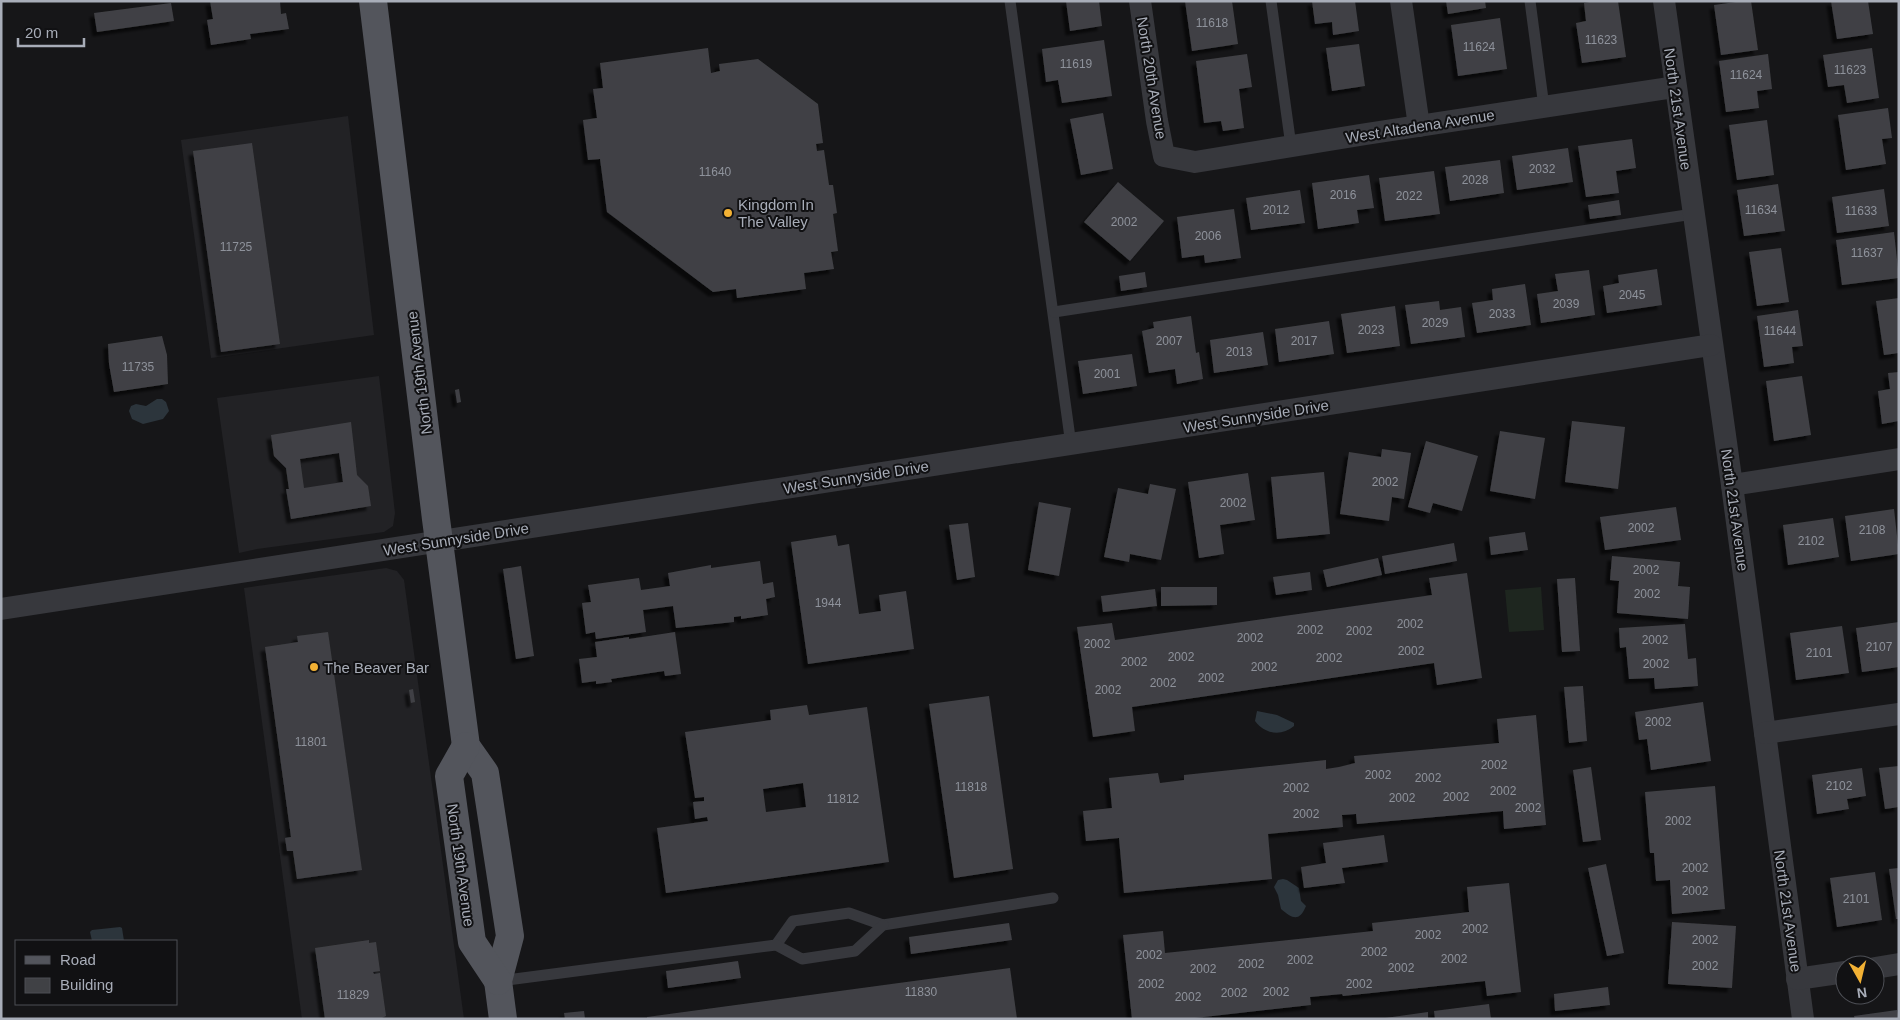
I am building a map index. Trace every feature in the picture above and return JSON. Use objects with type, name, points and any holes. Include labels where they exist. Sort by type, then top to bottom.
[{"type":"main road","name":"North 19th Avenue","points":[[373,1],[439,542],[466,746],[485,772],[510,936],[498,981],[503,1019]]},
{"type":"main road","name":"North 19th Avenue","points":[[466,746],[448,776],[472,942],[498,981]]},
{"type":"street","name":"North 20th Avenue","points":[[1140,1],[1157,122],[1164,156]]},
{"type":"street","points":[[1401,1],[1419,126]]},
{"type":"street","name":"North 21st Avenue","points":[[1664,1],[1732,485],[1803,1019]]},
{"type":"street","name":"West Altadena Avenue","points":[[1164,156],[1195,162],[1675,87]]},
{"type":"street","name":"West Sunnyside Drive","points":[[1,609],[1711,346]]},
{"type":"street","points":[[1732,485],[1899,460]]},
{"type":"street","points":[[1765,733],[1899,714]]},
{"type":"street","points":[[1885,966],[1899,964]]},
{"type":"street","points":[[1797,979],[1835,973]]},
{"type":"lane","points":[[1010,1],[1071,445]]},
{"type":"lane","points":[[1271,1],[1291,146]]},
{"type":"lane","points":[[1530,1],[1544,107]]},
{"type":"lane","points":[[1054,312],[1693,214]]},
{"type":"lane","points":[[776,945],[793,921],[849,913],[883,925],[1053,898]]},
{"type":"lane","points":[[498,981],[776,945],[802,959],[855,951],[883,925]]},
{"type":"shaded area","points":[[348,116],[374,335],[211,358],[181,140]]},
{"type":"shaded area","points":[[379,376],[395,513],[393,526],[384,532],[239,553],[217,398]]},
{"type":"shaded area","points":[[157,399],[162,399],[166,402],[169,411],[163,419],[143,424],[132,419],[129,411],[131,406],[136,404],[146,406]]},
{"type":"shaded area","points":[[386,568],[397,571],[404,580],[464,1019],[302,1019],[244,588]]},
{"type":"shaded area","points":[[1541,587],[1544,630],[1509,632],[1505,590]]},
{"type":"shaded area","points":[[1257,711],[1277,715],[1294,723],[1294,726],[1279,733],[1263,729],[1255,721]]},
{"type":"shaded area","points":[[1283,879],[1299,888],[1301,901],[1306,906],[1298,917],[1289,915],[1281,909],[1274,887],[1278,880]]},
{"type":"shaded area","points":[[120,927],[122,928],[124,940],[92,940],[90,932],[92,930]]},
{"type":"building","points":[[210,1],[280,1],[281,14],[286,13],[289,29],[250,34],[251,39],[211,45],[207,20],[213,19]]},
{"type":"building","points":[[1066,1],[1099,1],[1102,26],[1070,31]]},
{"type":"building","points":[[1185,1],[1232,1],[1238,44],[1192,51]]},
{"type":"building","points":[[1312,1],[1355,1],[1359,31],[1333,35],[1332,22],[1315,24]]},
{"type":"building","points":[[1446,1],[1485,1],[1486,8],[1448,14]]},
{"type":"building","points":[[1618,1],[1626,57],[1582,63],[1576,23],[1586,21],[1584,3]]},
{"type":"building","points":[[1751,1],[1758,50],[1721,55],[1714,5]]},
{"type":"building","points":[[1831,1],[1868,1],[1873,34],[1837,39]]},
{"type":"building","points":[[171,3],[174,21],[97,32],[94,13]]},
{"type":"building","points":[[1500,18],[1507,69],[1458,76],[1451,25]]},
{"type":"building","points":[[1104,40],[1112,96],[1062,103],[1058,80],[1046,82],[1042,49]]},
{"type":"building","points":[[1359,44],[1365,86],[1332,91],[1326,48]]},
{"type":"building","points":[[708,48],[711,73],[720,71],[719,64],[758,59],[818,104],[823,143],[816,144],[817,151],[824,150],[829,185],[833,185],[837,213],[833,214],[838,251],[831,252],[834,269],[804,273],[806,289],[737,298],[736,289],[713,292],[607,212],[600,159],[588,160],[583,120],[597,118],[593,89],[603,88],[600,63]]},
{"type":"building","points":[[1872,48],[1879,98],[1847,103],[1844,85],[1828,87],[1823,55]]},
{"type":"building","points":[[1247,54],[1252,87],[1239,89],[1244,128],[1223,131],[1221,121],[1204,123],[1196,61]]},
{"type":"building","points":[[1768,54],[1772,89],[1757,91],[1759,108],[1726,112],[1719,61]]},
{"type":"building","points":[[1888,108],[1892,138],[1882,139],[1886,164],[1846,170],[1838,115]]},
{"type":"building","points":[[1103,113],[1113,169],[1081,175],[1070,119]]},
{"type":"building","points":[[1767,120],[1774,175],[1737,180],[1729,125]]},
{"type":"building","points":[[1632,139],[1636,168],[1616,171],[1619,193],[1586,197],[1578,146]]},
{"type":"building","points":[[252,143],[280,344],[221,352],[193,151]]},
{"type":"building","points":[[1568,148],[1573,182],[1517,190],[1512,156]]},
{"type":"building","points":[[1500,160],[1504,193],[1450,201],[1445,167]]},
{"type":"building","points":[[1434,171],[1440,214],[1385,221],[1379,178]]},
{"type":"building","points":[[1369,175],[1374,208],[1357,210],[1359,223],[1318,229],[1312,183]]},
{"type":"building","points":[[1118,182],[1164,221],[1130,261],[1084,222]]},
{"type":"building","points":[[1778,184],[1785,231],[1744,236],[1737,190]]},
{"type":"building","points":[[1884,189],[1889,226],[1837,233],[1832,197]]},
{"type":"building","points":[[1300,190],[1305,223],[1251,230],[1246,198]]},
{"type":"building","points":[[1619,200],[1621,215],[1590,219],[1588,205]]},
{"type":"building","points":[[1234,209],[1241,258],[1205,263],[1204,255],[1182,258],[1177,217]]},
{"type":"building","points":[[1894,232],[1899,278],[1842,285],[1836,240]]},
{"type":"building","points":[[1781,248],[1789,302],[1757,306],[1749,252]]},
{"type":"building","points":[[1657,269],[1662,305],[1607,313],[1603,286],[1619,283],[1618,275]]},
{"type":"building","points":[[1589,270],[1595,315],[1541,323],[1537,294],[1558,291],[1555,274]]},
{"type":"building","points":[[1145,272],[1147,287],[1121,291],[1119,276]]},
{"type":"building","points":[[1525,284],[1531,325],[1477,333],[1472,303],[1493,300],[1492,289]]},
{"type":"building","points":[[1899,298],[1899,353],[1884,355],[1876,301]]},
{"type":"building","points":[[1439,301],[1440,310],[1461,307],[1465,337],[1411,344],[1405,305]]},
{"type":"building","points":[[1395,306],[1400,346],[1347,353],[1341,314]]},
{"type":"building","points":[[1798,310],[1803,346],[1792,347],[1794,363],[1764,367],[1757,316]]},
{"type":"building","points":[[1191,316],[1196,353],[1199,352],[1203,379],[1177,384],[1175,369],[1149,373],[1142,331],[1154,328],[1153,322]]},
{"type":"building","points":[[1329,321],[1334,354],[1279,362],[1275,329]]},
{"type":"building","points":[[1263,332],[1268,365],[1214,373],[1210,340]]},
{"type":"building","points":[[162,336],[167,355],[168,384],[114,392],[108,344]]},
{"type":"building","points":[[1132,354],[1137,386],[1083,394],[1078,361]]},
{"type":"building","points":[[1899,372],[1899,421],[1882,424],[1878,391],[1890,389],[1888,373]]},
{"type":"building","points":[[1802,376],[1811,435],[1774,441],[1766,381]]},
{"type":"building","points":[[459,389],[461,402],[457,403],[455,390]]},
{"type":"building","points":[[1572,421],[1625,427],[1618,489],[1565,482]]},
{"type":"building","points":[[351,422],[357,475],[368,486],[371,506],[291,519],[286,489],[289,489],[286,468],[274,456],[271,435]],"holes":[[[339,453],[343,482],[304,488],[300,459]]]},
{"type":"building","points":[[1500,431],[1545,438],[1535,499],[1490,491]]},
{"type":"building","points":[[1426,441],[1478,456],[1462,511],[1433,503],[1430,513],[1408,507]]},
{"type":"building","points":[[1382,449],[1411,453],[1404,499],[1392,497],[1389,521],[1340,514],[1349,452],[1381,457]]},
{"type":"building","points":[[1324,472],[1330,534],[1277,539],[1271,477]]},
{"type":"building","points":[[1248,473],[1255,520],[1220,525],[1224,554],[1199,558],[1188,482]]},
{"type":"building","points":[[1150,484],[1176,489],[1161,560],[1130,554],[1129,562],[1104,557],[1118,488],[1148,494]]},
{"type":"building","points":[[1039,502],[1071,508],[1059,576],[1028,570]]},
{"type":"building","points":[[1676,507],[1681,540],[1605,550],[1600,517]]},
{"type":"building","points":[[1894,509],[1899,554],[1851,561],[1845,516]]},
{"type":"building","points":[[1833,518],[1839,557],[1788,565],[1783,525]]},
{"type":"building","points":[[968,523],[975,577],[957,580],[949,525]]},
{"type":"building","points":[[1525,532],[1528,550],[1491,555],[1489,537]]},
{"type":"building","points":[[836,535],[838,546],[849,544],[859,614],[881,611],[879,595],[906,591],[914,649],[808,664],[791,542]]},
{"type":"building","points":[[1454,543],[1457,561],[1385,574],[1382,556]]},
{"type":"building","points":[[1612,556],[1680,562],[1678,586],[1690,587],[1688,619],[1617,613],[1619,581],[1610,580]]},
{"type":"building","points":[[1378,558],[1382,575],[1327,587],[1323,570]]},
{"type":"building","points":[[760,561],[763,584],[773,582],[775,597],[766,599],[768,615],[741,619],[741,616],[734,617],[734,622],[676,628],[673,606],[643,610],[646,632],[596,639],[595,632],[586,634],[582,603],[591,602],[588,585],[639,578],[641,590],[670,586],[668,573],[711,565],[711,568]]},
{"type":"building","points":[[521,566],[534,656],[516,659],[503,569]]},
{"type":"building","points":[[1310,572],[1312,590],[1276,595],[1273,577]]},
{"type":"building","points":[[1467,573],[1482,678],[1437,685],[1434,663],[1132,707],[1135,731],[1093,737],[1077,627],[1112,623],[1115,640],[1432,595],[1429,578]]},
{"type":"building","points":[[1575,578],[1580,651],[1562,652],[1557,579]]},
{"type":"building","points":[[1161,587],[1217,587],[1217,605],[1161,606]]},
{"type":"building","points":[[1155,589],[1157,606],[1103,612],[1101,596]]},
{"type":"building","points":[[1899,622],[1899,667],[1862,672],[1856,628]]},
{"type":"building","points":[[1685,624],[1688,659],[1696,658],[1698,686],[1655,689],[1654,678],[1629,679],[1626,647],[1620,648],[1619,628]]},
{"type":"building","points":[[1842,626],[1849,673],[1796,680],[1790,633]]},
{"type":"building","points":[[328,632],[362,870],[297,879],[293,851],[287,851],[285,838],[291,837],[265,647],[298,642],[297,636]]},
{"type":"building","points":[[675,632],[681,674],[665,676],[664,671],[611,679],[612,682],[596,684],[596,681],[582,683],[579,659],[597,657],[595,642]]},
{"type":"building","points":[[1583,686],[1587,741],[1569,743],[1564,687]]},
{"type":"building","points":[[413,689],[415,702],[411,703],[409,690]]},
{"type":"building","points":[[989,696],[1013,869],[954,878],[929,704]]},
{"type":"building","points":[[1703,702],[1711,761],[1651,770],[1647,739],[1639,740],[1635,712]]},
{"type":"building","points":[[807,705],[809,715],[867,707],[889,862],[666,893],[657,828],[708,821],[707,817],[695,819],[693,802],[704,801],[704,797],[695,798],[685,732],[771,720],[770,710]],"holes":[[[803,783],[806,807],[766,812],[763,789]]]},
{"type":"building","points":[[1536,715],[1546,825],[1504,829],[1503,811],[1357,824],[1356,814],[1342,815],[1343,827],[1268,834],[1272,879],[1124,893],[1119,838],[1086,841],[1083,811],[1112,808],[1109,778],[1158,773],[1160,783],[1184,780],[1184,775],[1326,760],[1326,769],[1355,763],[1354,756],[1499,743],[1497,719]]},
{"type":"building","points":[[1899,766],[1899,807],[1885,809],[1879,768]]},
{"type":"building","points":[[1591,767],[1601,840],[1583,842],[1573,770]]},
{"type":"building","points":[[1862,768],[1866,796],[1847,799],[1849,809],[1817,814],[1812,775]]},
{"type":"building","points":[[1715,786],[1725,909],[1672,914],[1670,880],[1656,881],[1654,853],[1650,853],[1645,792]]},
{"type":"building","points":[[1384,835],[1388,862],[1342,868],[1345,883],[1304,888],[1301,867],[1326,863],[1323,843]]},
{"type":"building","points":[[1606,864],[1624,953],[1607,956],[1588,868]]},
{"type":"building","points":[[1899,868],[1899,919],[1896,919],[1889,869]]},
{"type":"building","points":[[1875,872],[1882,920],[1837,927],[1830,878]]},
{"type":"building","points":[[1509,883],[1521,992],[1487,996],[1485,981],[1343,996],[1342,994],[1310,997],[1311,1005],[1186,1019],[1132,1019],[1123,935],[1163,931],[1165,953],[1373,931],[1372,923],[1469,912],[1467,887]]},
{"type":"building","points":[[1672,922],[1736,926],[1732,988],[1668,984]]},
{"type":"building","points":[[1009,923],[1012,940],[911,954],[909,937]]},
{"type":"building","points":[[369,940],[369,943],[376,942],[380,971],[373,972],[374,974],[380,973],[386,1016],[380,1019],[325,1019],[315,948]]},
{"type":"building","points":[[738,961],[741,978],[668,988],[666,971]]},
{"type":"building","points":[[1010,968],[1017,1019],[647,1019],[647,1017]]},
{"type":"building","points":[[1608,987],[1610,1005],[1555,1011],[1554,994]]},
{"type":"building","points":[[1489,1004],[1491,1019],[1435,1019],[1434,1011]]},
{"type":"building","points":[[1897,1010],[1898,1019],[1855,1019],[1854,1016]]},
{"type":"building","points":[[584,1011],[585,1019],[565,1019],[564,1013]]},
{"type":"building","points":[[1428,1012],[1428,1019],[1385,1019],[1385,1018]]},
{"type":"place","name":"Kingdom In The Valley","points":[[728,213]]},
{"type":"place","name":"The Beaver Bar","points":[[314,667]]}]
